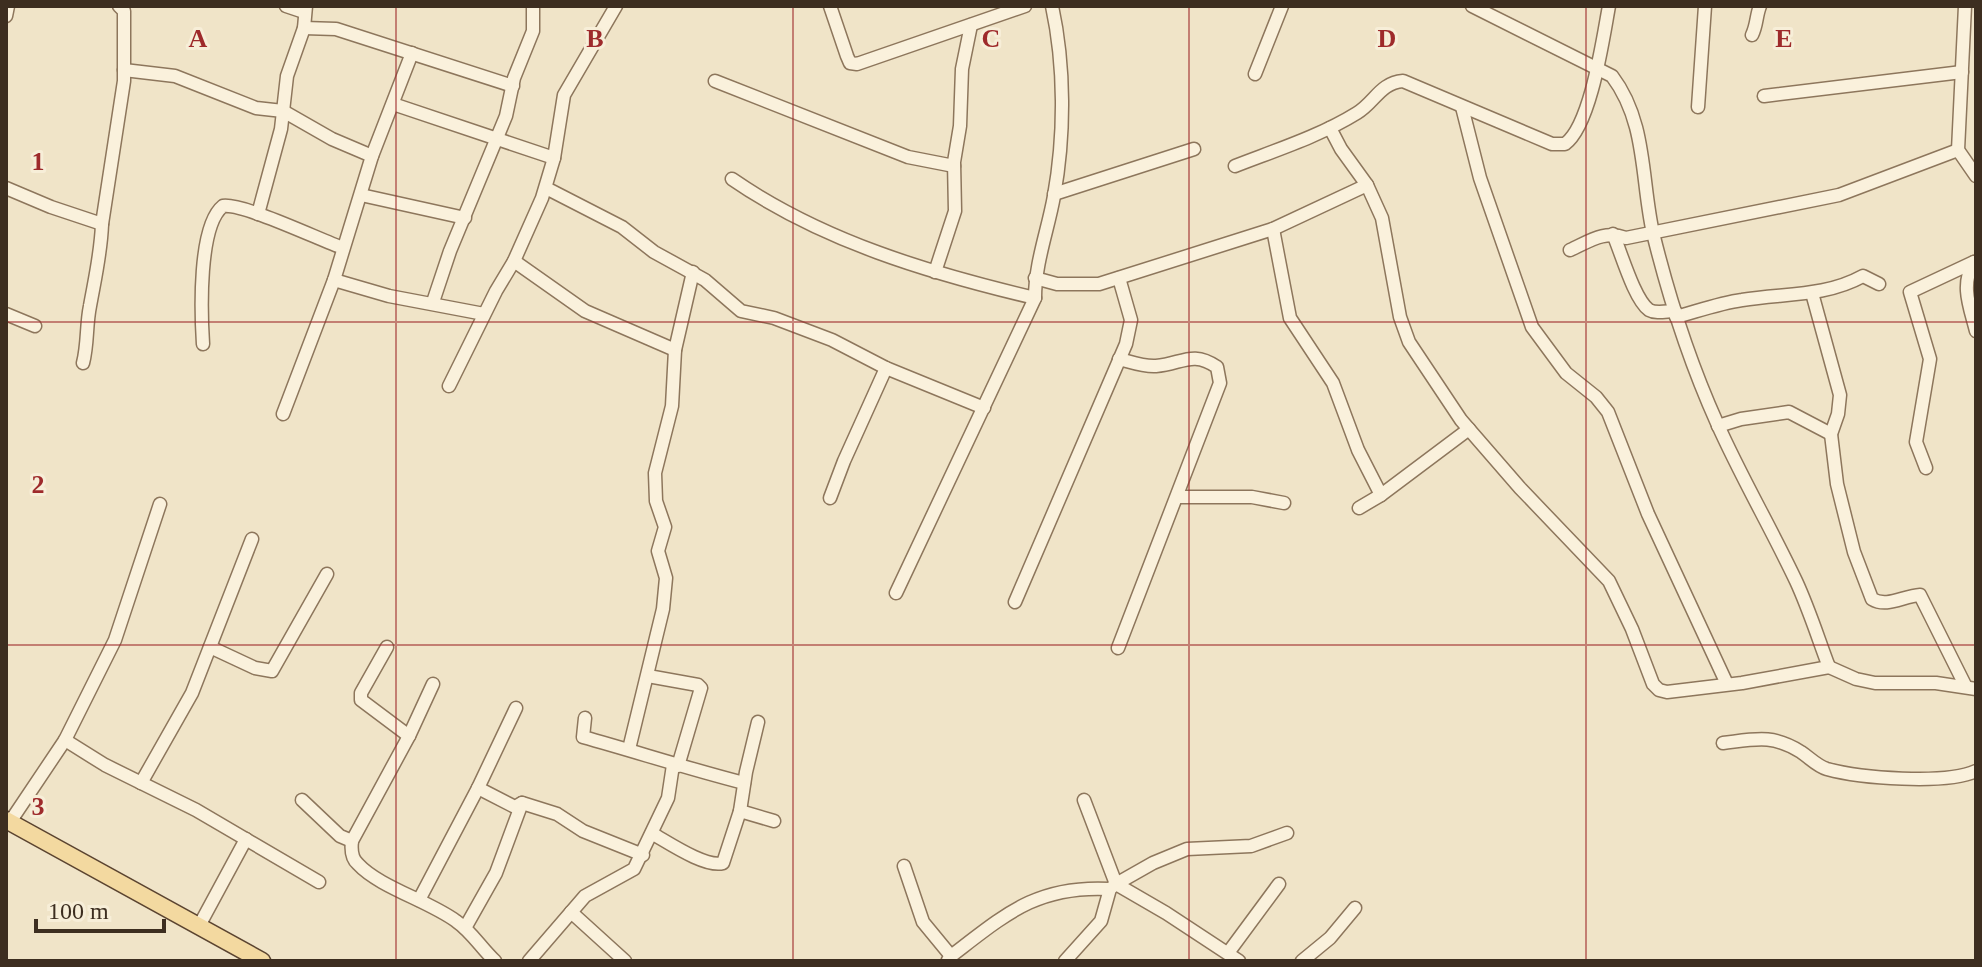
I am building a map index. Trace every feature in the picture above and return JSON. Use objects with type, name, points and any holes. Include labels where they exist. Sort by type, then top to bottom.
[{"type":"main road","points":[[8,821],[262,961]]},
{"type":"street","points":[[6,16],[8,6]]},
{"type":"street","points":[[83,363],[124,70],[126,22],[124,11],[119,6]]},
{"type":"street","points":[[258,214],[283,111],[287,76],[304,28],[305,9],[286,6]]},
{"type":"street","points":[[433,302],[510,104],[513,86],[533,31],[533,6]]},
{"type":"street","points":[[449,386],[514,261],[546,188],[564,95],[616,6]]},
{"type":"street","points":[[830,6],[850,63],[857,64],[1025,6]]},
{"type":"street","points":[[896,593],[1035,298],[1035,278],[1054,194],[1063,101],[1058,35],[1052,6]]},
{"type":"street","points":[[1255,74],[1282,6]]},
{"type":"street","points":[[1472,6],[1612,76],[1632,107],[1653,231],[1676,314],[1718,426],[1798,585],[1829,667]]},
{"type":"street","points":[[1235,166],[1330,128],[1362,110],[1391,82],[1403,81],[1552,144],[1565,144],[1575,131],[1598,69],[1609,6]]},
{"type":"street","points":[[1698,107],[1705,6]]},
{"type":"street","points":[[1752,35],[1760,6]]},
{"type":"street","points":[[1965,6],[1958,150],[1976,176]]},
{"type":"street","points":[[935,272],[955,211],[954,166],[960,126],[962,69],[971,25]]},
{"type":"street","points":[[304,28],[336,29],[513,86]]},
{"type":"street","points":[[283,414],[334,280],[372,156],[412,53]]},
{"type":"street","points":[[124,70],[175,76],[256,108],[283,111],[332,139],[372,156]]},
{"type":"street","points":[[1764,96],[1962,72]]},
{"type":"street","points":[[715,81],[908,157],[954,166]]},
{"type":"street","points":[[393,104],[554,158]]},
{"type":"street","points":[[1462,107],[1480,178],[1532,327],[1566,373],[1596,397],[1608,412],[1648,514],[1727,684]]},
{"type":"street","points":[[1330,128],[1367,185],[1382,218],[1392,259],[1400,317],[1409,342],[1469,429],[1520,488],[1609,581],[1653,684],[1659,690],[1667,692],[1727,684],[1829,667],[1856,679],[1875,683],[1923,682],[1971,687]]},
{"type":"street","points":[[1054,194],[1194,149]]},
{"type":"street","points":[[1570,250],[1613,234],[1626,238],[1839,195],[1958,150]]},
{"type":"street","points":[[732,179],[821,230],[935,272],[1035,298]]},
{"type":"street","points":[[1035,278],[1057,284],[1099,284],[1273,229],[1367,185]]},
{"type":"street","points":[[6,188],[102,224]]},
{"type":"street","points":[[546,188],[622,227],[654,252],[693,272],[741,311],[774,318],[809,331],[886,368],[984,408]]},
{"type":"street","points":[[361,195],[465,218]]},
{"type":"street","points":[[203,344],[200,296],[212,220],[217,211],[229,205],[343,248]]},
{"type":"street","points":[[1273,229],[1290,318],[1333,383],[1358,450],[1381,495]]},
{"type":"street","points":[[1613,234],[1636,290],[1648,309],[1654,312],[1676,314],[1742,300],[1812,293],[1844,287],[1863,276],[1879,284]]},
{"type":"street","points":[[514,261],[585,311],[675,350]]},
{"type":"street","points":[[1975,261],[1966,276],[1966,292],[1976,331]]},
{"type":"street","points":[[1926,468],[1916,442],[1930,359],[1910,292],[1975,261]]},
{"type":"street","points":[[629,749],[648,676],[666,583],[658,551],[665,527],[656,501],[655,473],[672,406],[675,350],[693,272]]},
{"type":"street","points":[[1015,602],[1119,359],[1131,320],[1119,278]]},
{"type":"street","points":[[334,280],[389,296],[484,314]]},
{"type":"street","points":[[1812,293],[1840,395],[1831,434],[1837,484],[1854,552],[1872,599],[1884,604],[1907,595],[1920,595],[1971,687]]},
{"type":"street","points":[[6,314],[35,326]]},
{"type":"street","points":[[1118,648],[1220,383],[1217,367],[1206,359],[1189,358],[1156,366],[1119,359]]},
{"type":"street","points":[[830,498],[886,368]]},
{"type":"street","points":[[1718,426],[1741,419],[1789,412],[1797,414],[1820,431],[1831,434]]},
{"type":"street","points":[[1359,508],[1469,429]]},
{"type":"street","points":[[1177,497],[1252,497],[1284,503]]},
{"type":"street","points":[[8,821],[65,740],[115,640],[160,504]]},
{"type":"street","points":[[141,783],[181,716],[252,539]]},
{"type":"street","points":[[210,647],[255,668],[272,671],[327,574]]},
{"type":"street","points":[[387,647],[361,693],[361,700],[409,736]]},
{"type":"street","points":[[529,961],[597,887],[634,869],[653,834],[668,798],[701,688],[648,676]]},
{"type":"street","points":[[433,684],[409,736],[352,841],[351,852],[356,863],[465,928],[489,959]]},
{"type":"street","points":[[419,900],[516,708]]},
{"type":"street","points":[[585,718],[583,737],[744,783]]},
{"type":"street","points":[[653,834],[706,862],[719,865],[727,857],[758,722]]},
{"type":"street","points":[[1723,743],[1777,739],[1826,769],[1886,777],[1932,778],[1976,771]]},
{"type":"street","points":[[65,740],[319,882]]},
{"type":"street","points":[[478,788],[507,805],[515,807],[522,803],[557,814],[583,831],[643,855]]},
{"type":"street","points":[[302,800],[340,836],[352,841]]},
{"type":"street","points":[[1065,961],[1101,921],[1113,887],[1084,800]]},
{"type":"street","points":[[465,928],[496,873],[522,803]]},
{"type":"street","points":[[740,811],[774,821]]},
{"type":"street","points":[[1113,887],[1153,863],[1187,849],[1251,846],[1287,833]]},
{"type":"street","points":[[199,926],[246,839]]},
{"type":"street","points":[[904,866],[923,922],[949,959],[1027,901],[1085,888],[1113,887],[1166,913],[1239,961]]},
{"type":"street","points":[[1228,953],[1279,884]]},
{"type":"street","points":[[1302,961],[1330,938],[1355,908]]},
{"type":"street","points":[[571,912],[625,961]]}]
